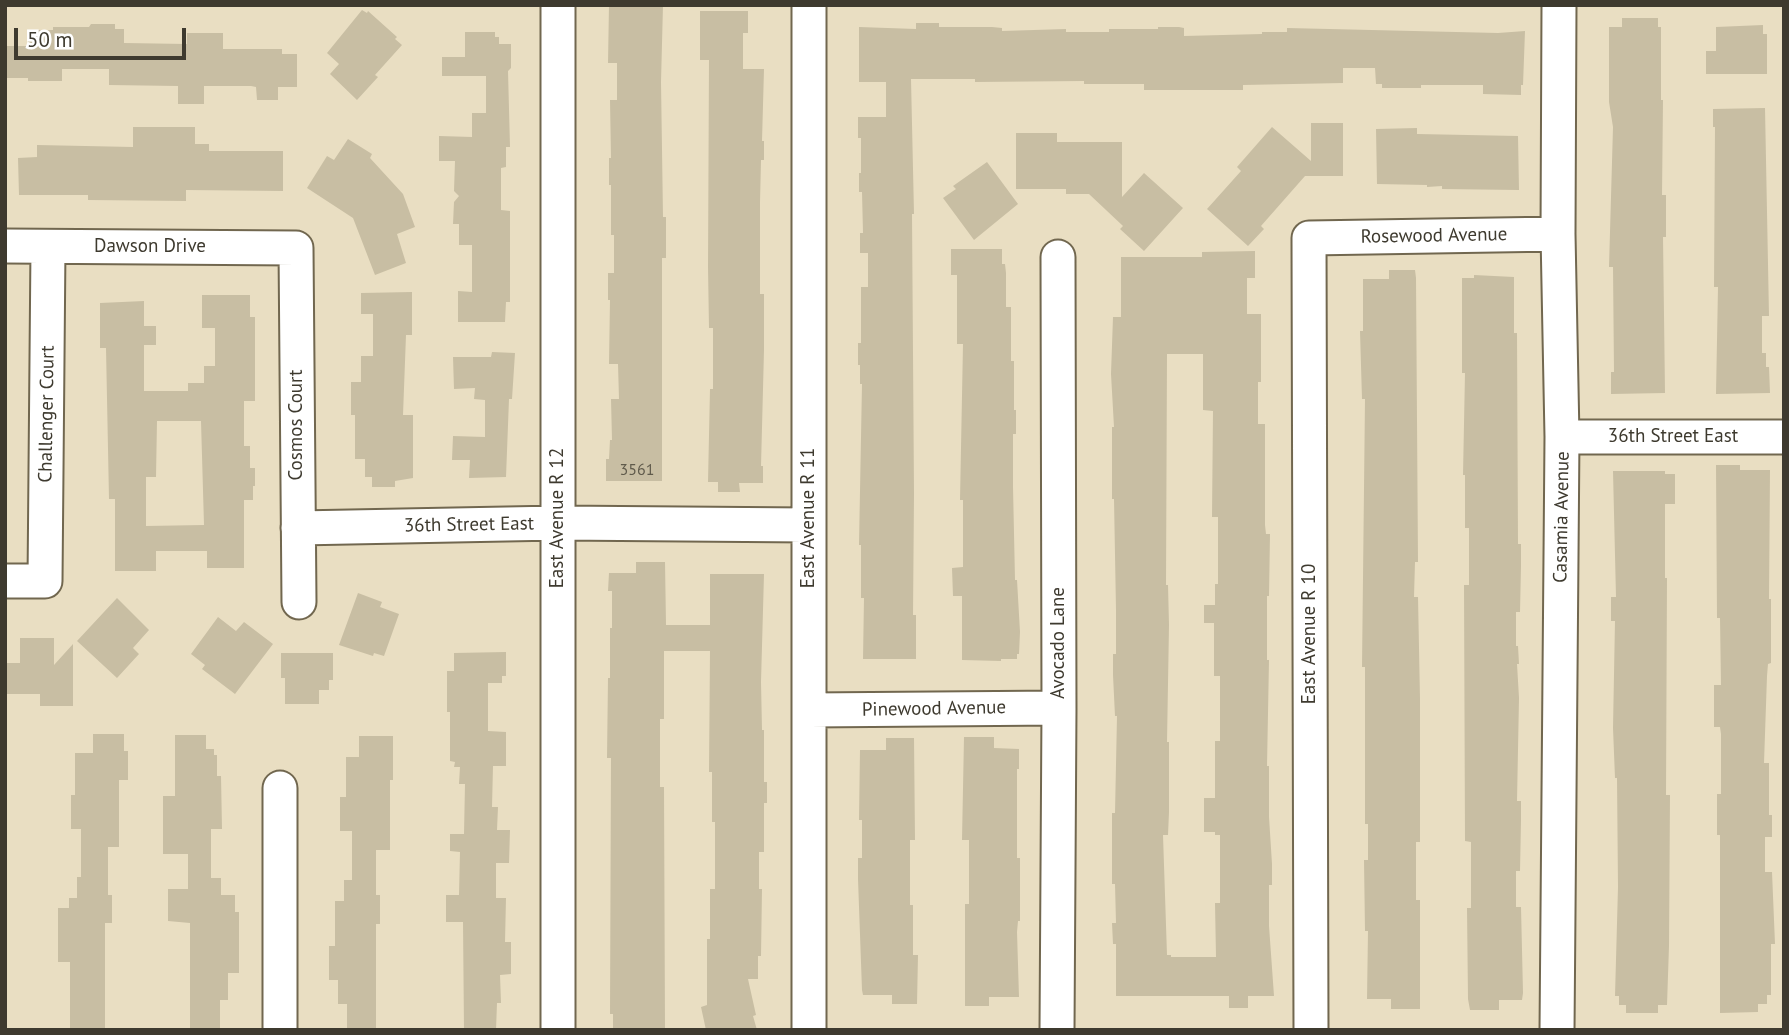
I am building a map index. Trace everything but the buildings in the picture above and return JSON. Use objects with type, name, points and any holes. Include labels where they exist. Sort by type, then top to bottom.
[{"type":"street","name":"East Avenue R 12","points":[[558,5],[558,1030]]},
{"type":"street","name":"East Avenue R 11","points":[[809,5],[809,1030]]},
{"type":"street","name":"Casamia Avenue","points":[[1557,1030],[1562,437],[1558,234],[1559,5]]},
{"type":"street","name":"Rosewood Avenue","points":[[1309,238],[1558,234]]},
{"type":"street","name":"East Avenue R 10","points":[[1309,238],[1311,1030]]},
{"type":"street","name":"Dawson Drive","points":[[5,246],[296,248]]},
{"type":"street","name":"Challenger Court","points":[[5,581],[45,581],[48,247]]},
{"type":"street","name":"Cosmos Court","points":[[296,248],[299,603]]},
{"type":"street","name":"Avocado Lane","points":[[1057,1030],[1058,257]]},
{"type":"street","name":"36th Street East","points":[[1562,437],[1784,437]]},
{"type":"street","name":"36th Street East","points":[[298,527],[558,523],[808,525]]},
{"type":"street","name":"Pinewood Avenue","points":[[809,710],[1059,708]]},
{"type":"street","points":[[279,1030],[280,788]]}]
